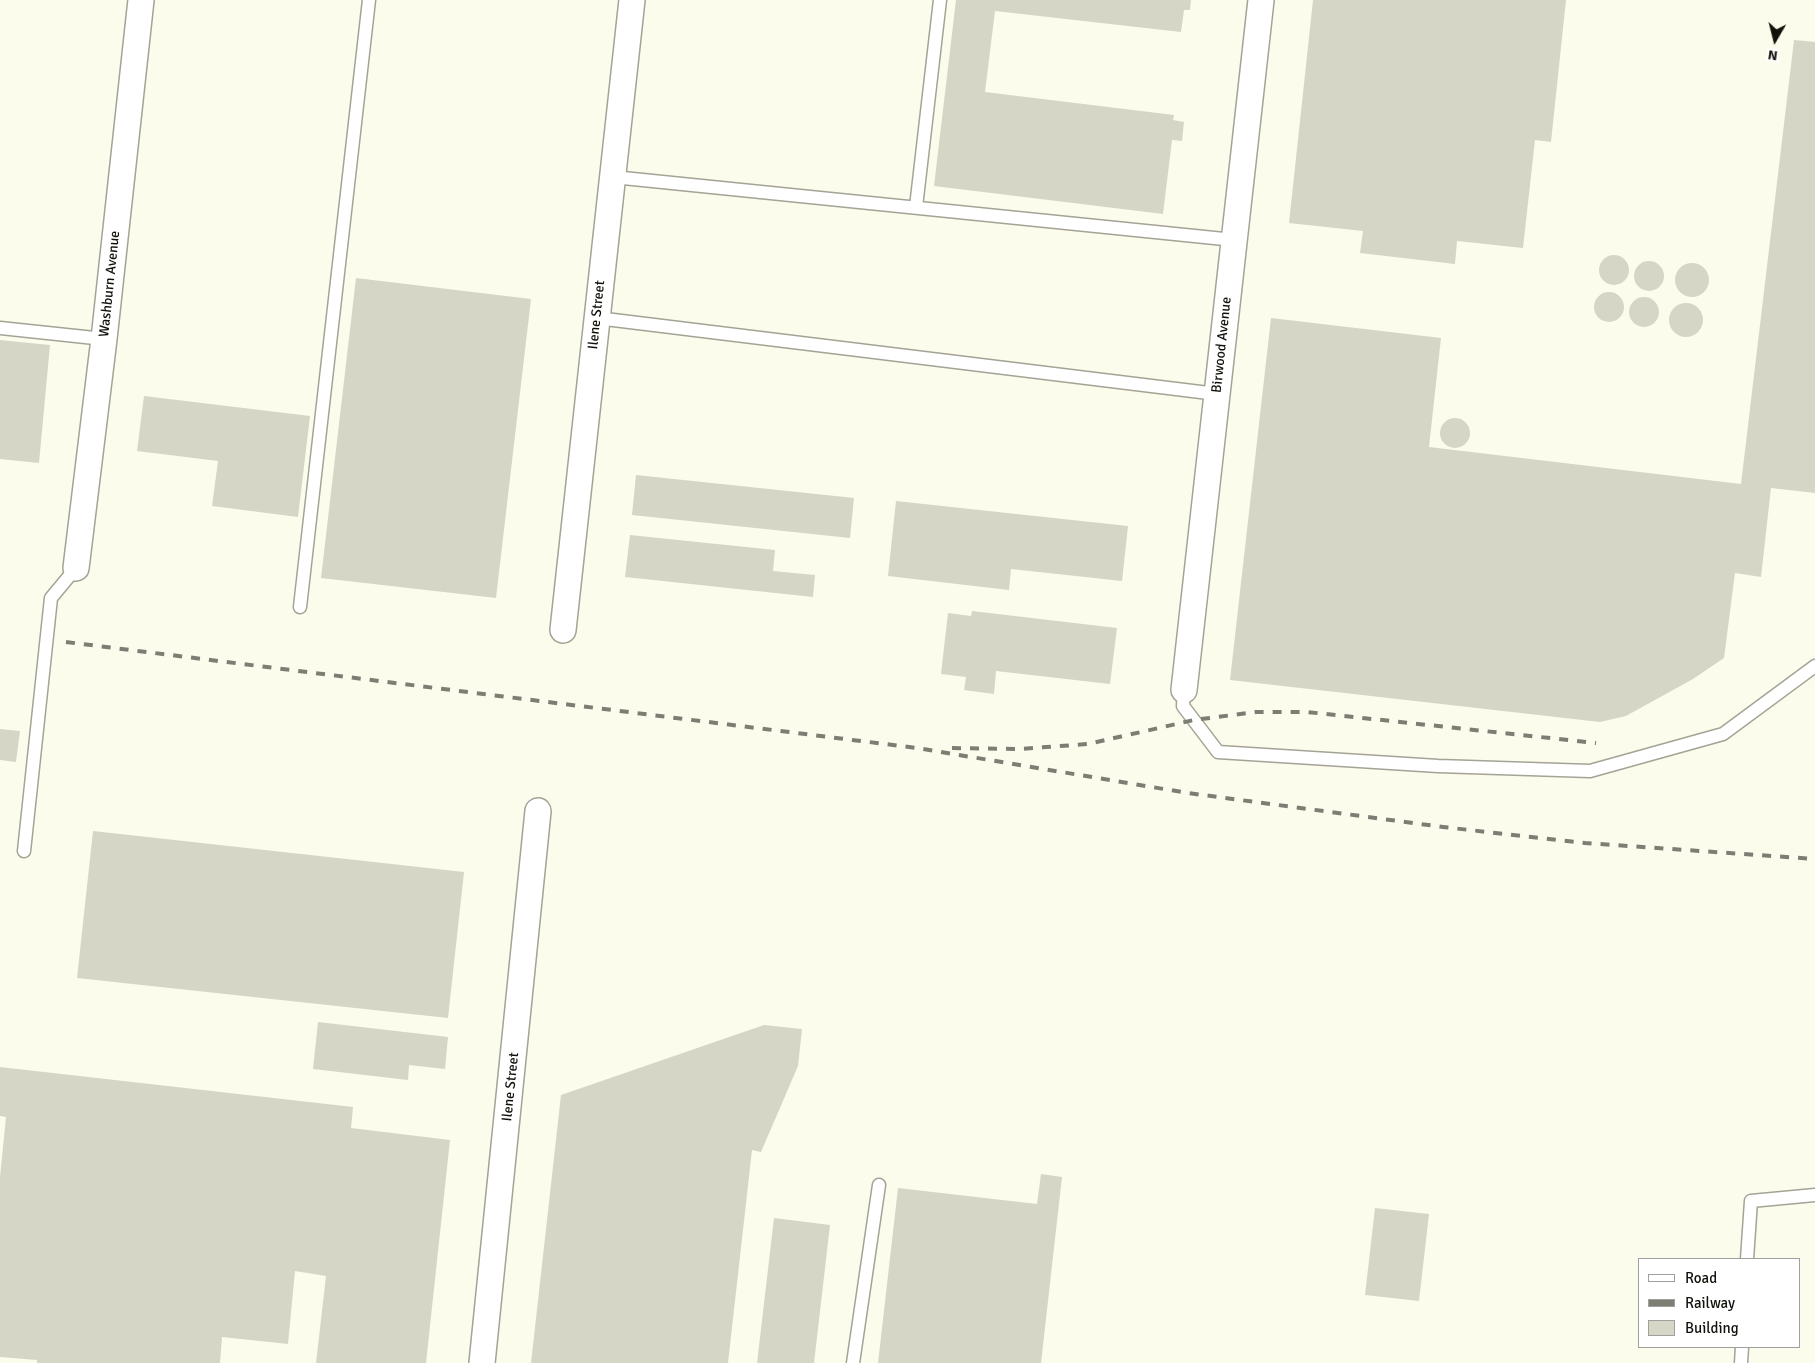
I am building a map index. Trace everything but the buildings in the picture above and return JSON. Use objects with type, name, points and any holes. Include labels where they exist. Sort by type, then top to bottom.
[{"type":"street","name":"Washburn Avenue","points":[[76,568],[104,339],[141,0]]},
{"type":"street","name":"Ilene Street","points":[[563,630],[632,0]]},
{"type":"street","name":"Birwood Avenue","points":[[1184,690],[1261,0]]},
{"type":"street","name":"Ilene Street","points":[[482,1363],[538,811]]},
{"type":"lane","points":[[300,607],[369,0]]},
{"type":"lane","points":[[916,207],[940,0]]},
{"type":"lane","points":[[613,177],[1234,240]]},
{"type":"lane","points":[[597,318],[1217,394]]},
{"type":"lane","points":[[0,328],[104,339]]},
{"type":"lane","points":[[24,851],[51,598],[76,568]]},
{"type":"lane","points":[[1184,690],[1183,706],[1218,752],[1438,766],[1590,771],[1723,734],[1815,666]]},
{"type":"lane","points":[[853,1363],[879,1186]]},
{"type":"lane","points":[[1747,1258],[1751,1201],[1815,1195]]},
{"type":"lane","points":[[1741,1363],[1742,1348]]},
{"type":"railway","points":[[66,642],[917,748],[1188,793],[1443,827],[1585,843],[1815,859]]},
{"type":"railway","points":[[952,748],[1019,749],[1088,744],[1194,720],[1256,712],[1307,712],[1596,743]]}]
